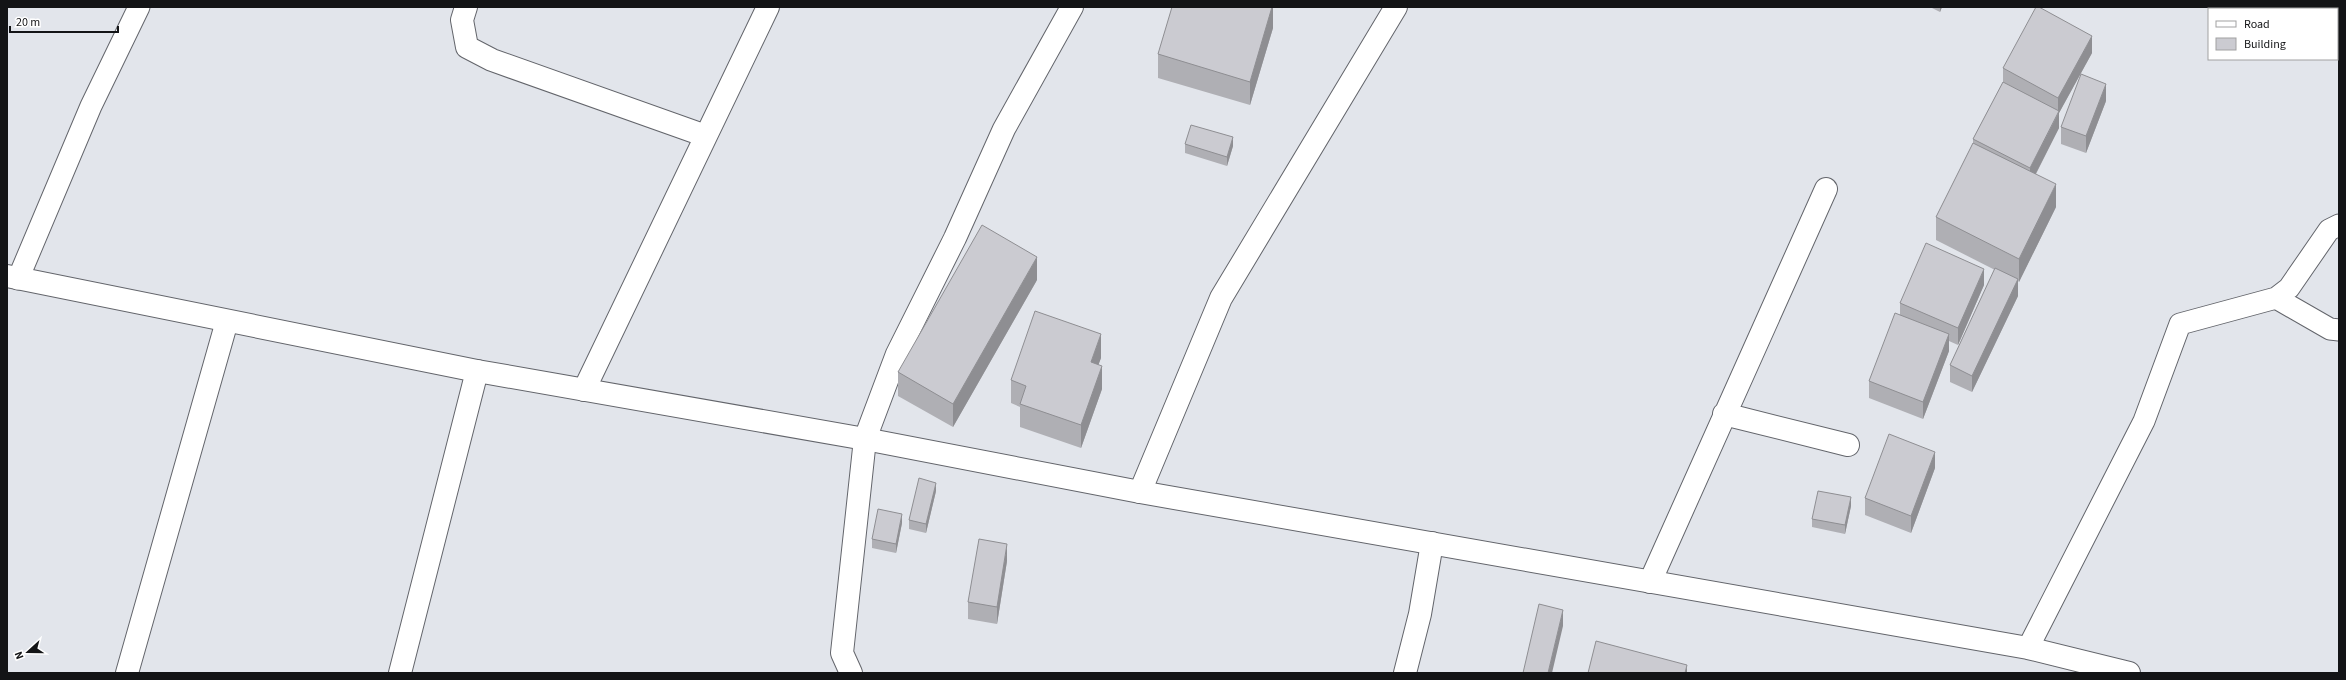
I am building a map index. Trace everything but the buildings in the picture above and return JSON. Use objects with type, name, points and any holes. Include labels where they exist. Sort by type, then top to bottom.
[{"type":"street","points":[[466,7],[462,20],[467,47],[492,60],[706,136]]},
{"type":"street","points":[[584,390],[768,7]]},
{"type":"street","points":[[851,673],[842,653],[865,439],[896,354],[955,238],[1004,129],[1072,7]]},
{"type":"street","points":[[1140,492],[1221,298],[1396,7]]},
{"type":"street","points":[[1650,582],[1826,189]]},
{"type":"street","points":[[12,277],[477,372],[865,439],[1140,492],[2028,648],[2129,673]]},
{"type":"street","points":[[127,673],[227,321]]},
{"type":"street","points":[[400,673],[477,372]]},
{"type":"street","points":[[1724,414],[1848,445]]},
{"type":"street","points":[[1405,673],[1420,614],[1432,543]]},
{"type":"lane","points":[[12,277],[91,106],[139,7]]},
{"type":"lane","points":[[2028,648],[2144,421],[2180,324],[2276,298],[2289,288],[2329,230],[2339,225]]},
{"type":"lane","points":[[2276,298],[2330,329],[2339,330]]}]
